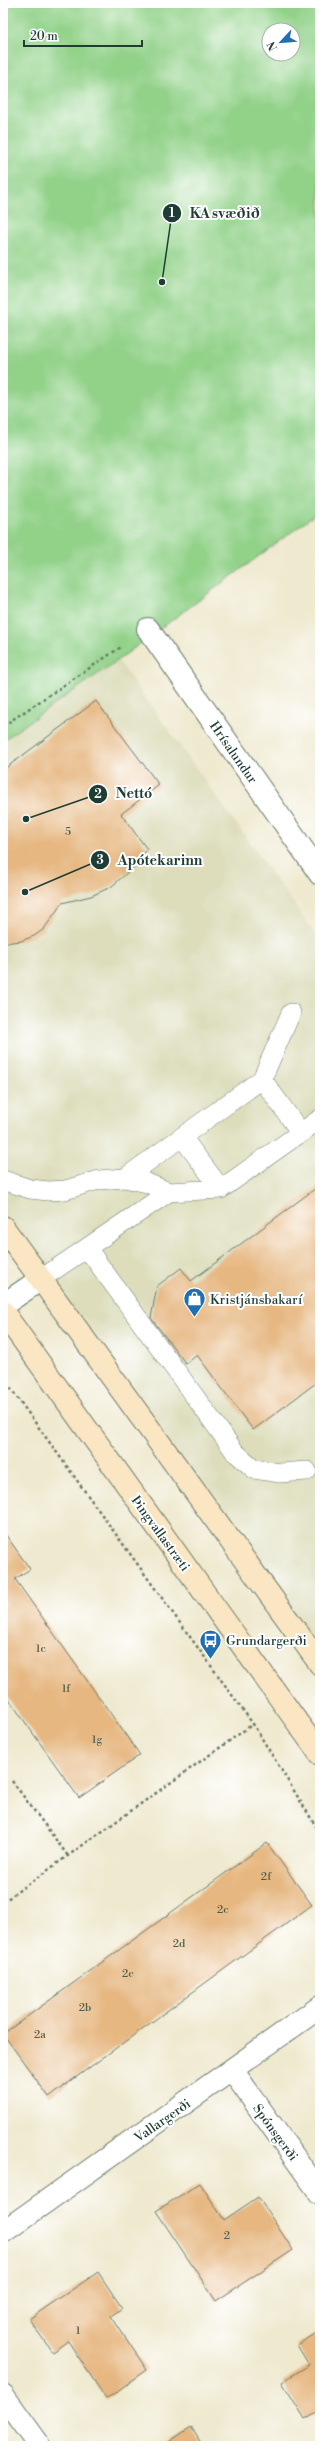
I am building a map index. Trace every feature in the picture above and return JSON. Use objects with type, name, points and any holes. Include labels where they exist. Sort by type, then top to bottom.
[{"type":"main road","points":[[3,1227],[320,1664]]},
{"type":"main road","name":"Þingvallastræti","points":[[3,1312],[320,1754]]},
{"type":"street","name":"Hrísalundur","points":[[148,629],[320,874]]},
{"type":"street","points":[[3,1305],[41,1279]]},
{"type":"street","name":"Vallargerði","points":[[3,2232],[320,2006]]},
{"type":"street","name":"Spónsgerði","points":[[232,2070],[320,2193]]},
{"type":"street","points":[[3,2395],[40,2446]]},
{"type":"lane","points":[[125,1178],[262,1079],[291,1013]]},
{"type":"lane","points":[[262,1079],[301,1133]]},
{"type":"lane","points":[[3,1180],[30,1189],[59,1191],[83,1187],[99,1180],[125,1178],[147,1183],[169,1192],[221,1189],[320,1119]]},
{"type":"lane","points":[[182,1137],[221,1189]]},
{"type":"lane","points":[[41,1279],[169,1192]]},
{"type":"lane","points":[[87,1248],[235,1452],[254,1468],[280,1474],[307,1471]]},
{"type":"path","points":[[3,726],[148,629]]},
{"type":"path","points":[[3,1378],[252,1724],[320,1833]]},
{"type":"path","points":[[3,1902],[252,1724]]},
{"type":"path","points":[[12,1781],[68,1856]]},
{"type":"shaded area","points":[[118,660],[320,940],[320,1675],[3,1239],[3,740]]},
{"type":"green space","points":[[3,3],[320,3],[320,511],[118,660],[3,740]]},
{"type":"building","points":[[96,701],[159,785],[121,814],[147,849],[137,864],[111,887],[91,896],[62,903],[44,929],[34,936],[21,941],[3,943],[3,770]]},
{"type":"building","points":[[320,1185],[320,1380],[253,1430],[197,1355],[186,1364],[151,1318],[157,1286],[181,1268],[191,1281]]},
{"type":"building","points":[[3,1531],[30,1569],[15,1579],[140,1755],[79,1798],[3,1691]]},
{"type":"building","points":[[267,1843],[312,1905],[49,2097],[3,2034]]},
{"type":"building","points":[[200,2183],[224,2220],[258,2197],[293,2250],[216,2301],[156,2211]]},
{"type":"building","points":[[98,2272],[122,2308],[111,2316],[147,2370],[106,2399],[68,2341],[52,2352],[29,2319]]},
{"type":"building","points":[[320,2331],[320,2410],[305,2419],[282,2382],[309,2365],[297,2345]]},
{"type":"building","points":[[191,2427],[203,2446],[163,2446]]},
{"type":"place","name":"KA svæðið","points":[[162,282]]},
{"type":"place","name":"Nettó","points":[[26,819]]},
{"type":"place","name":"Apótekarinn","points":[[25,892]]},
{"type":"place","name":"Kristjánsbakarí","points":[[194,1318]]},
{"type":"place","name":"Grundargerði","points":[[210,1660]]}]
